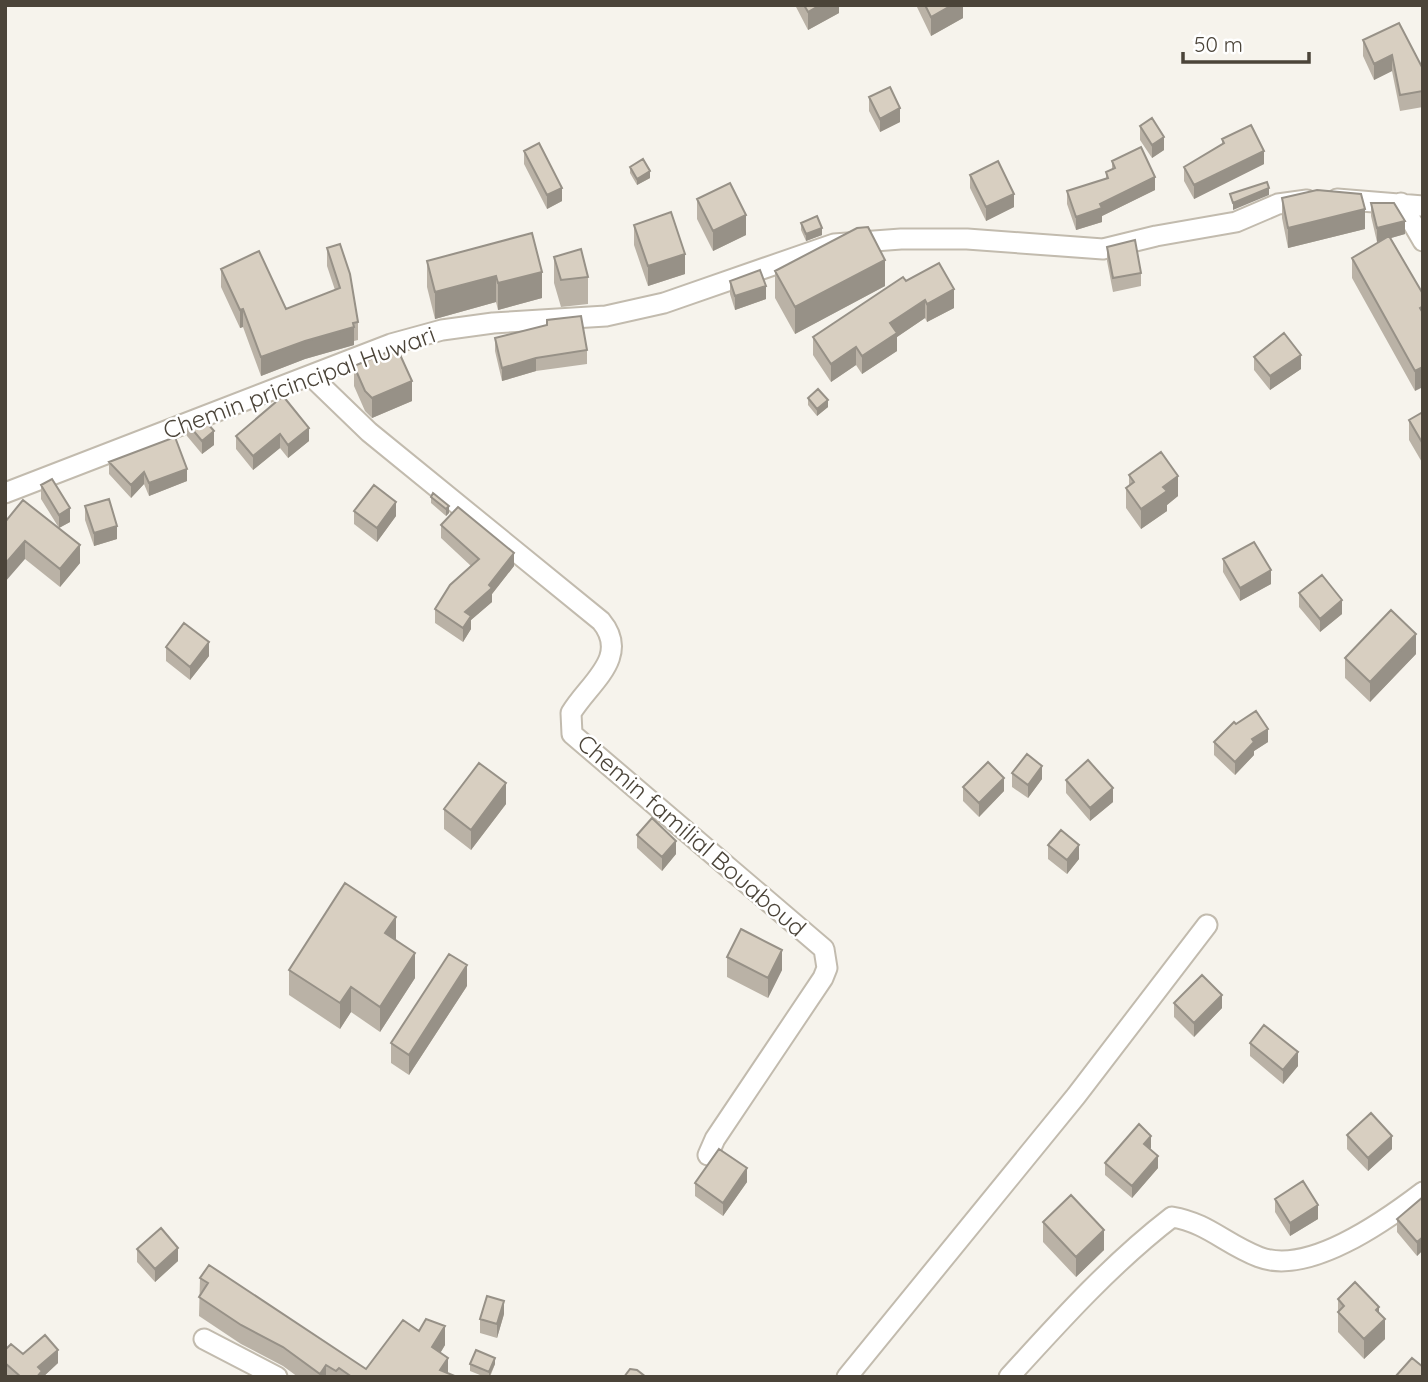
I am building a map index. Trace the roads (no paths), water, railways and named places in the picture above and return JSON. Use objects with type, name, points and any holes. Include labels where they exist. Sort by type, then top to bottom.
[{"type":"street","name":"Chemin pricincipal Huwari","points":[[5,493],[391,344],[443,330],[493,323],[606,316],[664,303],[834,244],[901,239],[967,239],[1103,249],[1156,236],[1236,222],[1278,204],[1316,198],[1423,206]]},
{"type":"street","points":[[1401,203],[1423,241]]},
{"type":"street","name":"Chemin familial Bouaboud","points":[[311,376],[369,432],[601,621],[613,641],[613,653],[608,665],[571,713],[572,734],[824,949],[827,968],[823,978],[715,1139],[708,1155]]},
{"type":"street","points":[[847,1377],[1076,1096],[1207,925]]},
{"type":"street","points":[[1009,1377],[1153,1232],[1172,1217],[1196,1221],[1234,1246],[1262,1259],[1288,1261],[1331,1248],[1379,1225],[1423,1192]]},
{"type":"street","points":[[204,1339],[277,1377]]}]
